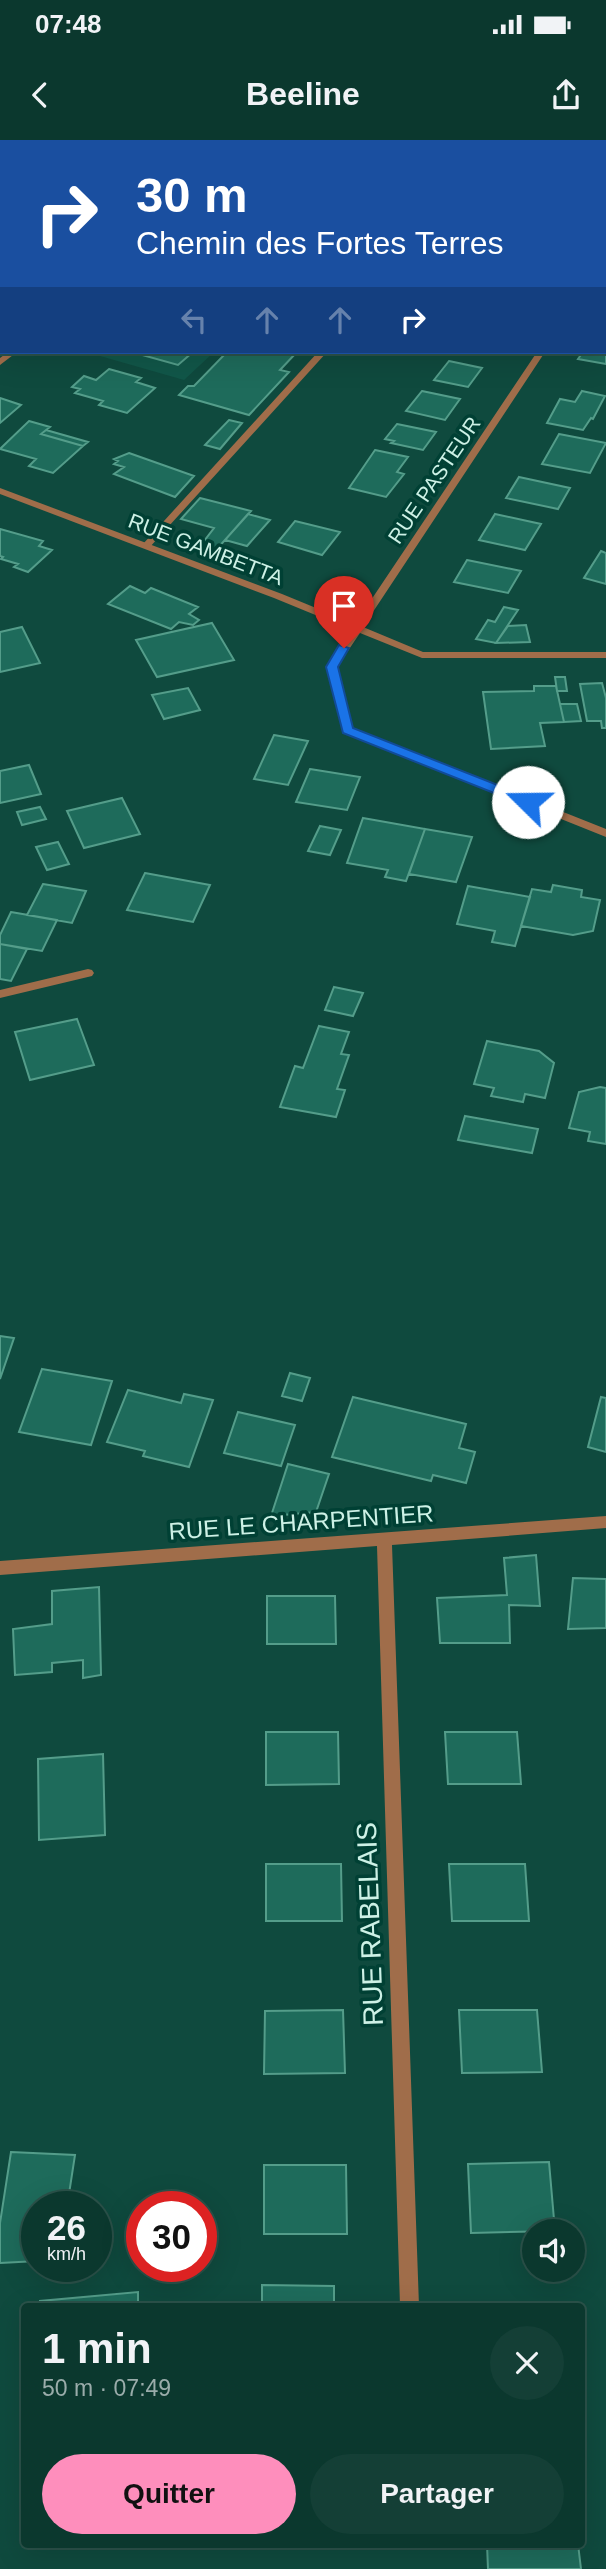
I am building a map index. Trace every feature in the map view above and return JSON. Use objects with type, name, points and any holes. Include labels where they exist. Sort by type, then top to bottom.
[{"type":"street","points":[[146,546],[321,354]]},
{"type":"street","name":"RUE PASTEUR","points":[[540,354],[355,628],[332,667],[347,730],[606,833]]},
{"type":"street","name":"RUE GAMBETTA","points":[[0,491],[422,655],[606,655]]},
{"type":"street","points":[[0,993],[88,973]]},
{"type":"street","name":"RUE LE CHARPENTIER","points":[[0,1568],[606,1522]]},
{"type":"street","name":"RUE RABELAIS","points":[[384,1539],[409,2303]]},
{"type":"shaded area","points":[[93,354],[212,354],[184,380]]},
{"type":"building","points":[[139,354],[191,354],[178,365]]},
{"type":"building","points":[[225,354],[295,354],[280,370],[289,372],[249,415],[179,395],[188,386],[194,386]]},
{"type":"building","points":[[582,354],[606,354],[606,364],[578,359]]},
{"type":"building","points":[[449,361],[482,368],[468,387],[434,380]]},
{"type":"building","points":[[109,369],[141,378],[136,382],[155,388],[127,413],[99,405],[103,401],[75,393],[80,389],[72,387],[84,376],[96,380]]},
{"type":"building","points":[[422,391],[460,399],[445,420],[406,411]]},
{"type":"building","points":[[582,391],[605,396],[593,419],[591,418],[583,430],[547,423],[560,399],[575,402]]},
{"type":"building","points":[[0,398],[21,405],[0,423]]},
{"type":"building","points":[[229,420],[242,423],[220,449],[205,445]]},
{"type":"building","points":[[29,421],[50,427],[41,434],[83,446],[53,473],[29,466],[36,459],[0,449]]},
{"type":"building","points":[[397,424],[436,432],[423,450],[391,443],[394,441],[385,439]]},
{"type":"building","points":[[46,430],[88,442],[83,446],[41,434]]},
{"type":"building","points":[[559,434],[606,443],[590,473],[542,464]]},
{"type":"building","points":[[375,450],[408,457],[397,472],[404,474],[386,497],[349,488]]},
{"type":"building","points":[[129,453],[194,476],[175,497],[114,474],[124,467],[114,464],[118,461],[114,459]]},
{"type":"building","points":[[519,477],[570,488],[558,509],[506,498]]},
{"type":"building","points":[[200,498],[251,511],[216,550],[201,545],[214,528],[181,519]]},
{"type":"building","points":[[248,514],[270,520],[247,546],[225,540]]},
{"type":"building","points":[[495,514],[541,524],[525,550],[479,540]]},
{"type":"building","points":[[295,521],[340,532],[322,555],[278,542]]},
{"type":"building","points":[[0,529],[43,541],[39,546],[52,550],[28,572],[14,567],[18,564],[1,559]]},
{"type":"building","points":[[601,551],[606,553],[606,584],[584,578]]},
{"type":"building","points":[[467,560],[521,571],[508,593],[454,582]]},
{"type":"building","points":[[130,586],[145,593],[151,588],[198,607],[189,614],[199,620],[193,625],[179,622],[171,629],[108,604]]},
{"type":"building","points":[[504,607],[518,610],[496,643],[476,639],[488,620],[495,622]]},
{"type":"building","points":[[212,623],[234,660],[157,677],[136,640]]},
{"type":"building","points":[[526,625],[530,642],[496,643],[508,626]]},
{"type":"building","points":[[22,627],[40,663],[0,672],[0,632]]},
{"type":"building","points":[[555,677],[565,677],[567,691],[557,691]]},
{"type":"building","points":[[602,683],[606,698],[606,728],[602,728],[601,721],[587,721],[580,684]]},
{"type":"building","points":[[534,686],[556,686],[564,722],[540,723],[545,746],[491,749],[483,692],[534,691]]},
{"type":"building","points":[[188,688],[200,710],[164,719],[152,695]]},
{"type":"building","points":[[560,704],[577,704],[581,721],[564,722]]},
{"type":"building","points":[[274,735],[308,741],[288,785],[254,779]]},
{"type":"building","points":[[29,765],[41,794],[0,803],[0,771]]},
{"type":"building","points":[[310,769],[360,777],[347,810],[296,802]]},
{"type":"building","points":[[122,798],[140,834],[84,848],[67,811]]},
{"type":"building","points":[[40,807],[46,819],[22,825],[17,812]]},
{"type":"building","points":[[363,818],[425,829],[406,881],[385,877],[388,870],[347,863]]},
{"type":"building","points":[[320,826],[341,830],[330,855],[308,851]]},
{"type":"building","points":[[425,829],[472,837],[456,882],[409,874]]},
{"type":"building","points":[[58,842],[69,864],[47,870],[36,847]]},
{"type":"building","points":[[145,873],[210,885],[193,922],[127,910]]},
{"type":"building","points":[[43,884],[86,891],[72,923],[27,915]]},
{"type":"building","points":[[553,885],[582,890],[581,897],[600,900],[593,931],[573,935],[521,926],[532,889],[551,892]]},
{"type":"building","points":[[468,886],[530,897],[515,946],[492,942],[495,931],[457,924]]},
{"type":"building","points":[[11,912],[57,920],[42,951],[0,944],[0,935]]},
{"type":"building","points":[[0,944],[27,949],[11,981],[0,979]]},
{"type":"building","points":[[334,987],[363,993],[353,1016],[325,1010]]},
{"type":"building","points":[[77,1019],[94,1065],[30,1080],[15,1032]]},
{"type":"building","points":[[319,1026],[349,1032],[341,1054],[349,1055],[337,1089],[345,1090],[336,1117],[280,1107],[295,1066],[303,1068]]},
{"type":"building","points":[[487,1041],[539,1051],[554,1063],[545,1098],[525,1094],[523,1102],[491,1096],[494,1088],[474,1084]]},
{"type":"building","points":[[606,1088],[606,1144],[588,1141],[590,1132],[569,1128],[579,1092]]},
{"type":"building","points":[[465,1116],[538,1129],[532,1153],[458,1140]]},
{"type":"building","points":[[0,1336],[14,1338],[0,1379]]},
{"type":"building","points":[[42,1369],[112,1381],[91,1445],[19,1432]]},
{"type":"building","points":[[290,1373],[310,1378],[302,1401],[282,1396]]},
{"type":"building","points":[[128,1390],[181,1403],[184,1394],[213,1400],[189,1467],[143,1456],[145,1451],[107,1442]]},
{"type":"building","points":[[353,1397],[466,1424],[459,1448],[475,1452],[466,1483],[433,1475],[431,1481],[332,1457]]},
{"type":"building","points":[[601,1397],[606,1398],[606,1452],[588,1447]]},
{"type":"building","points":[[238,1412],[295,1425],[281,1466],[224,1453]]},
{"type":"building","points":[[288,1464],[329,1474],[316,1512],[271,1516]]},
{"type":"building","points":[[536,1555],[540,1606],[509,1605],[510,1643],[440,1643],[437,1598],[507,1595],[504,1558]]},
{"type":"building","points":[[573,1578],[606,1579],[606,1628],[568,1629]]},
{"type":"building","points":[[99,1587],[101,1675],[83,1678],[83,1660],[52,1663],[52,1672],[15,1675],[13,1629],[52,1624],[52,1591]]},
{"type":"building","points":[[267,1596],[335,1596],[336,1644],[267,1644]]},
{"type":"building","points":[[266,1732],[338,1732],[339,1784],[266,1785]]},
{"type":"building","points":[[445,1732],[517,1732],[521,1784],[448,1784]]},
{"type":"building","points":[[103,1754],[105,1835],[39,1840],[38,1759]]},
{"type":"building","points":[[266,1864],[341,1864],[342,1921],[266,1921]]},
{"type":"building","points":[[449,1864],[525,1864],[529,1921],[452,1921]]},
{"type":"building","points":[[343,2010],[345,2073],[264,2074],[265,2011]]},
{"type":"building","points":[[459,2010],[537,2010],[542,2072],[462,2073]]},
{"type":"building","points":[[11,2152],[75,2155],[69,2191],[21,2191],[21,2262],[0,2263],[0,2223]]},
{"type":"building","points":[[549,2162],[554,2219],[522,2219],[522,2232],[471,2233],[468,2164]]},
{"type":"building","points":[[264,2165],[346,2165],[347,2234],[264,2234]]},
{"type":"building","points":[[262,2285],[334,2286],[334,2303],[262,2303]]},
{"type":"building","points":[[138,2292],[138,2303],[40,2301]]},
{"type":"building","points":[[487,2548],[578,2548],[581,2569],[488,2569]]},
{"type":"route","points":[[344,648],[332,667],[347,730],[528,802]]}]
